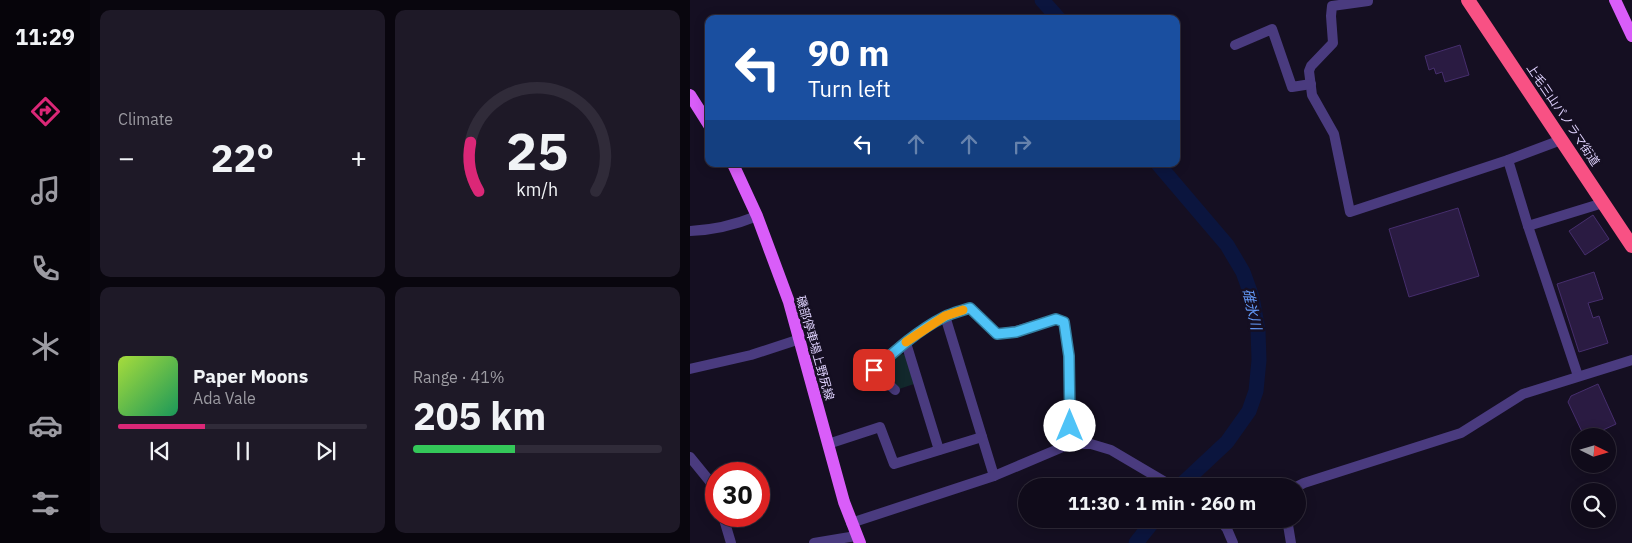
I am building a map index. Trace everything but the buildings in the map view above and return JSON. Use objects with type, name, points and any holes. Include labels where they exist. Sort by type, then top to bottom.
[{"type":"highway","name":"上毛三山パノラマ街道","points":[[1468,0],[1632,246]]},
{"type":"main road","points":[[1614,0],[1632,36]]},
{"type":"main road","points":[[690,95],[705,119]]},
{"type":"main road","name":"磯部停車場上野尻線","points":[[734,167],[757,216],[789,302],[828,444],[851,523],[858,539]]},
{"type":"street","points":[[1368,0],[1332,6],[1333,43],[1311,66],[1309,71],[1312,94],[1334,134],[1350,212],[1508,160],[1561,140]]},
{"type":"street","points":[[1235,45],[1272,29],[1292,87],[1311,84]]},
{"type":"street","points":[[1508,160],[1578,376]]},
{"type":"street","points":[[1528,226],[1603,203]]},
{"type":"street","points":[[690,231],[736,224],[757,216]]},
{"type":"street","points":[[895,390],[872,371],[906,342],[945,316],[970,308],[997,334],[1016,332],[1056,319],[1064,322],[1069,356],[1070,444]]},
{"type":"street","points":[[945,316],[994,476]]},
{"type":"street","points":[[690,369],[751,355],[800,339]]},
{"type":"street","points":[[906,342],[939,450]]},
{"type":"street","points":[[1306,482],[1460,433],[1523,394],[1632,360]]},
{"type":"street","points":[[828,444],[880,427],[894,464],[982,437]]},
{"type":"street","points":[[851,523],[994,476],[1070,444],[1092,444],[1111,450],[1158,478]]},
{"type":"street","points":[[690,457],[705,474]]},
{"type":"street","points":[[726,527],[731,543]]},
{"type":"street","points":[[1226,528],[1233,543]]},
{"type":"street","points":[[1288,528],[1291,543]]},
{"type":"street","points":[[814,543],[858,539]]},
{"type":"green space","points":[[900,353],[905,355],[914,384],[899,389],[882,375],[882,368]]},
{"type":"waterway","name":"碓氷川","points":[[1042,0],[1055,15]]},
{"type":"waterway","name":"碓氷川","points":[[1161,167],[1227,245],[1243,272],[1252,297],[1258,330],[1259,360],[1256,391],[1249,411],[1227,442],[1189,478]]},
{"type":"waterway","name":"碓氷川","points":[[1136,543],[1148,528]]},
{"type":"slow traffic","points":[[906,342],[945,316],[963,310]]},
{"type":"route","points":[[874,370],[906,342],[934,323],[945,316],[970,308],[997,334],[1016,332],[1056,319],[1064,322],[1069,356],[1070,426]]}]
